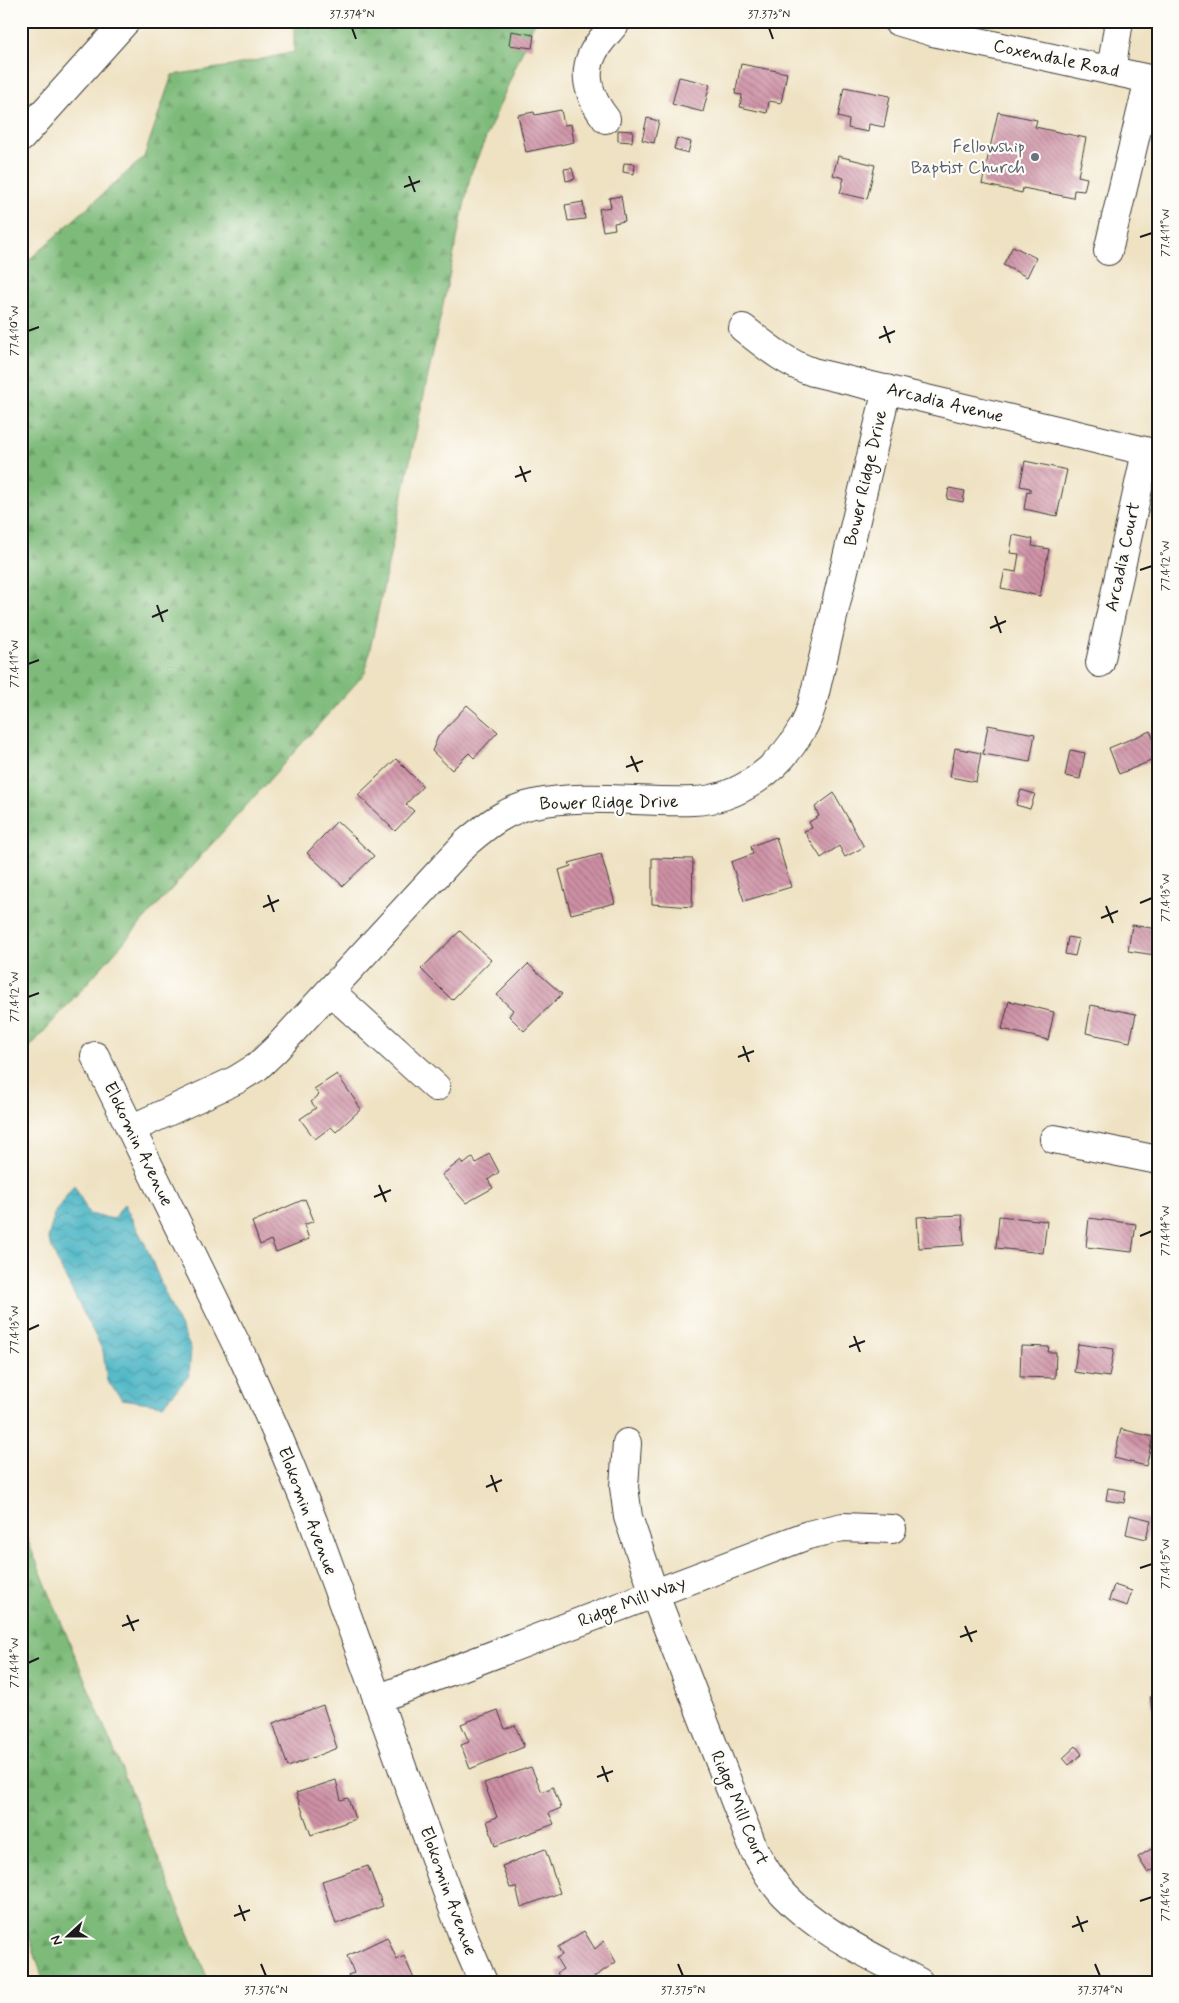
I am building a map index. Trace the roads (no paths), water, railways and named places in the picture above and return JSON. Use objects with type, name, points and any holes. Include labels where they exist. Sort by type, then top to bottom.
[{"type":"street","points":[[21,138],[126,21]]},
{"type":"street","points":[[606,118],[595,105],[589,88],[588,70],[593,52],[617,21]]},
{"type":"street","name":"Coxendale Road","points":[[897,21],[933,32],[1154,80]]},
{"type":"street","points":[[1111,72],[1119,21]]},
{"type":"street","points":[[1108,251],[1154,80]]},
{"type":"street","name":"Arcadia Avenue","points":[[743,328],[782,358],[798,367],[1152,453]]},
{"type":"street","name":"Bower Ridge Drive","points":[[131,1128],[180,1104],[213,1092],[257,1067],[276,1049],[466,843],[487,825],[509,812],[533,804],[556,801],[695,802],[721,796],[748,785],[769,770],[789,749],[803,728],[812,705],[887,389]]},
{"type":"street","name":"Arcadia Court","points":[[1100,662],[1152,453]]},
{"type":"street","points":[[330,991],[436,1087]]},
{"type":"street","name":"Elokomin Avenue","points":[[95,1056],[244,1360],[278,1436],[313,1521],[462,1933],[483,1982]]},
{"type":"street","points":[[1054,1139],[1158,1160]]},
{"type":"street","name":"Ridge Mill Court","points":[[627,1443],[624,1487],[628,1517],[654,1593],[751,1843],[768,1874],[783,1894],[808,1918],[836,1936],[919,1982]]},
{"type":"street","name":"Ridge Mill Way","points":[[377,1698],[808,1535],[843,1527],[892,1528]]},
{"type":"water","points":[[74,1185],[89,1214],[114,1219],[124,1204],[145,1244],[170,1305],[191,1349],[189,1376],[163,1405],[122,1399],[107,1381],[103,1351],[58,1263],[48,1238],[55,1212]]},
{"type":"place","name":"Fellowship Baptist Church","points":[[1035,157]]}]
